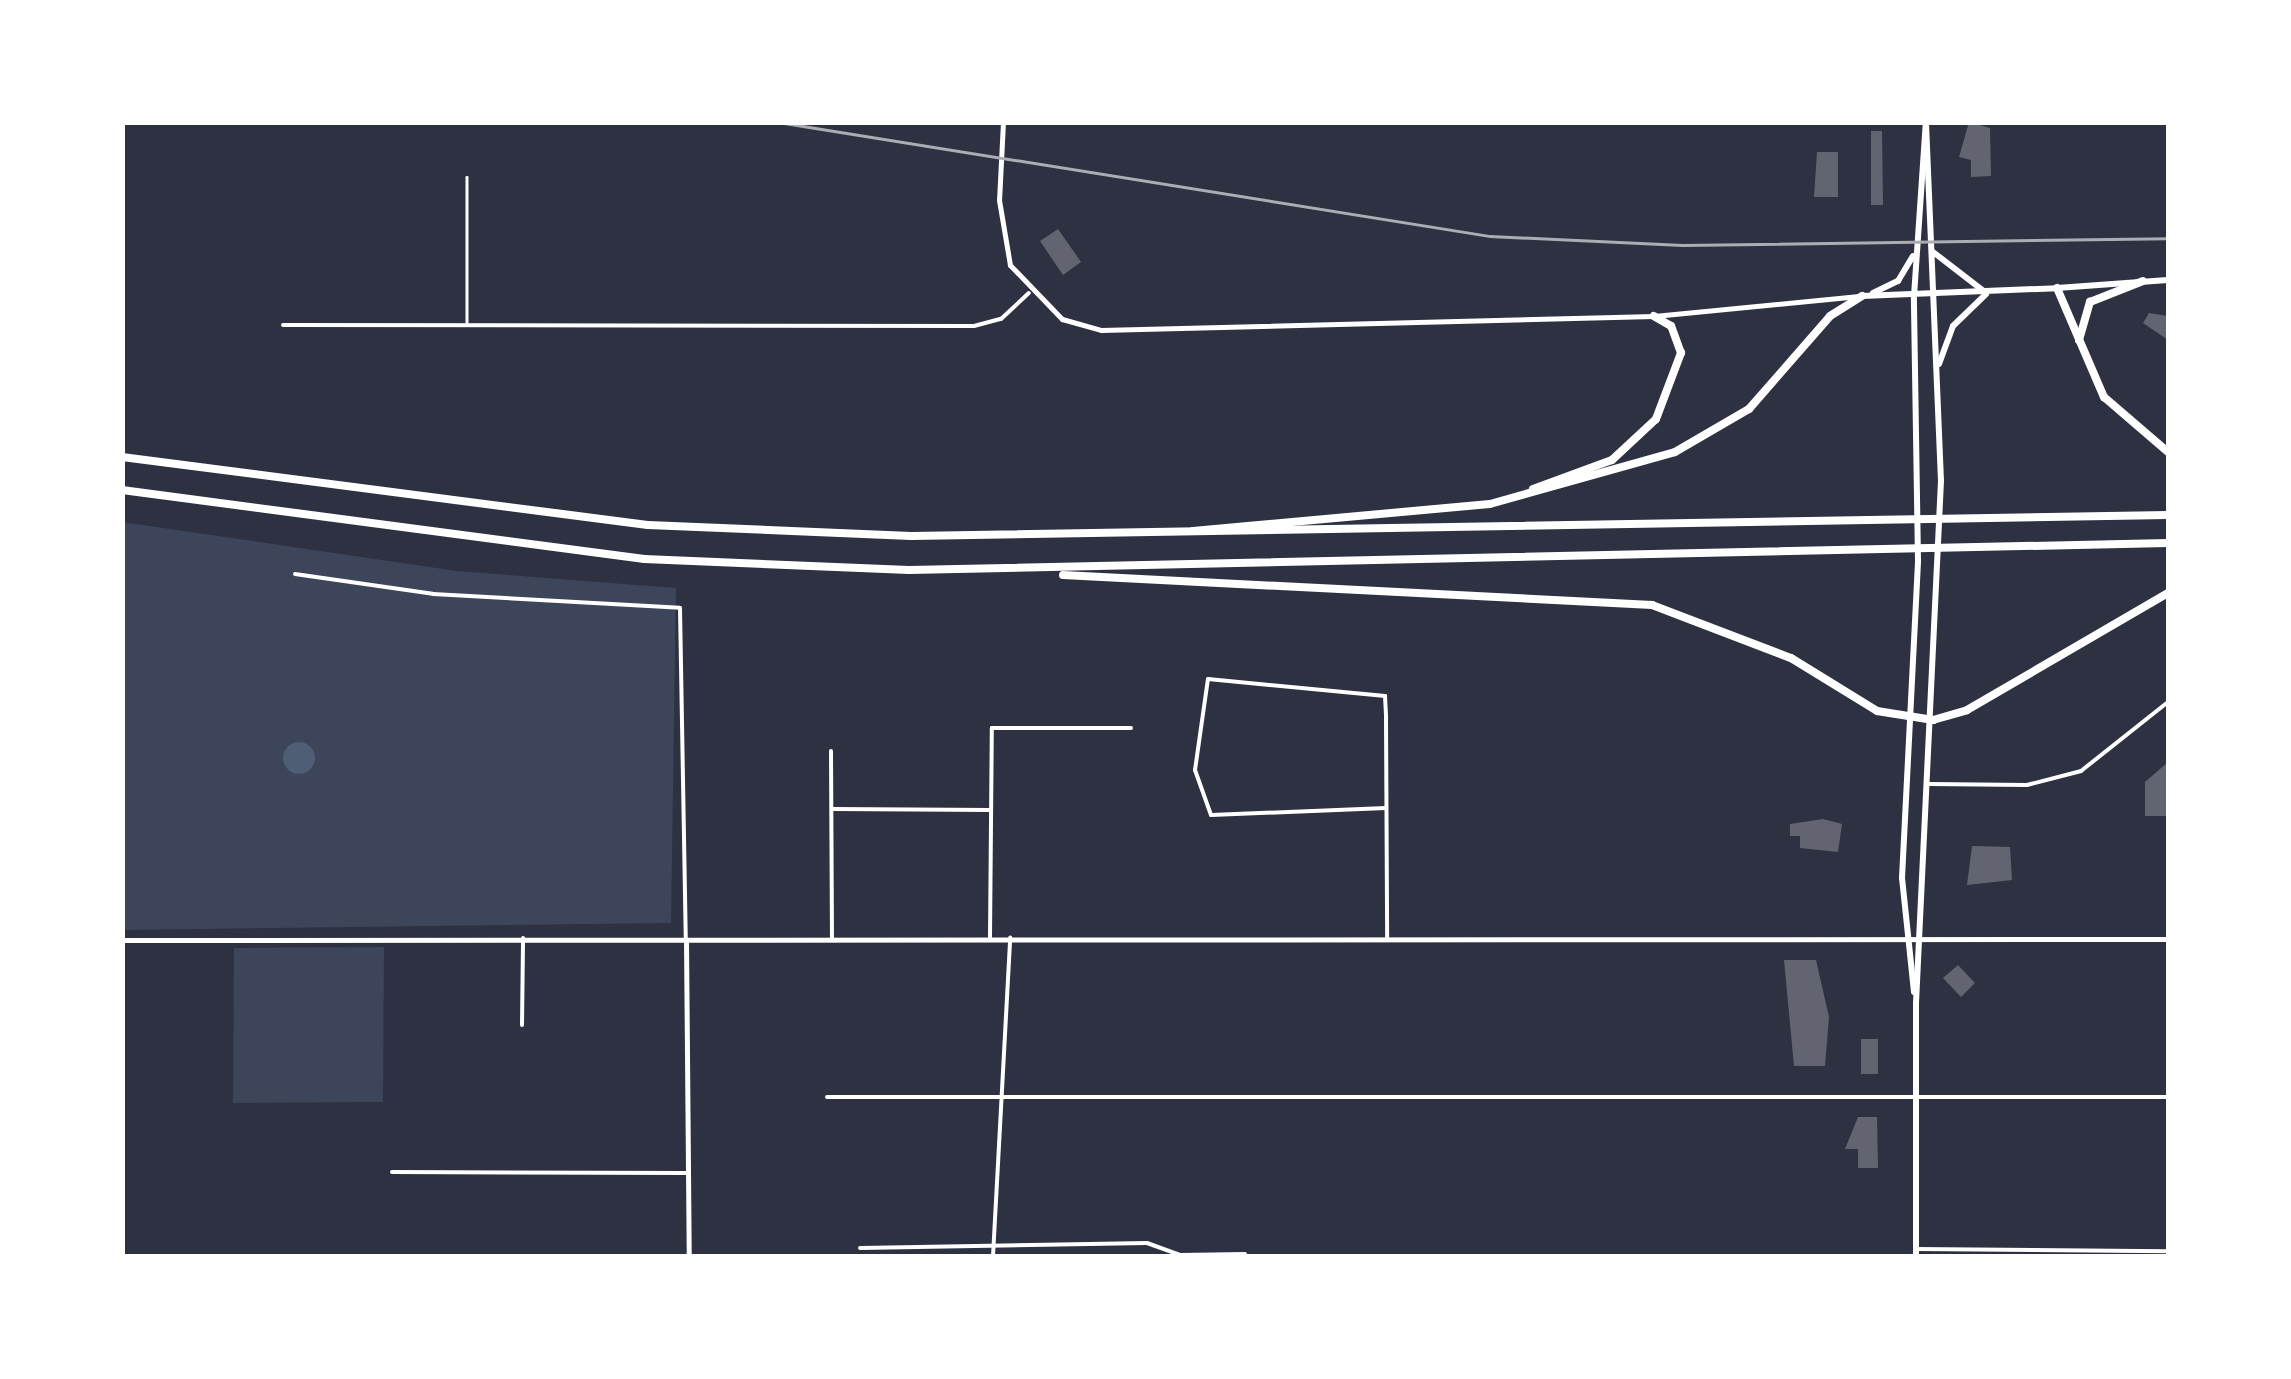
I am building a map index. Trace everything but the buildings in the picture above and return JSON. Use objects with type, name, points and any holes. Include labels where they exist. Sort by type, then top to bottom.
[{"type":"highway","points":[[2081,354],[2078,328],[2090,302],[2143,281]]},
{"type":"highway","points":[[2057,288],[2081,354],[2104,397],[2168,452]]},
{"type":"highway","points":[[1124,537],[1490,504],[1609,475],[1718,431],[1770,389],[1830,316],[1862,296]]},
{"type":"highway","points":[[1490,504],[1612,460],[1644,435],[1673,390],[1681,353],[1672,326],[1654,316]]},
{"type":"highway","points":[[122,457],[648,525],[1124,537],[2168,514]]},
{"type":"highway","points":[[122,490],[644,559],[1000,572],[1652,606],[1791,658],[1877,711],[1933,720],[1967,710],[2168,593]]},
{"type":"highway","points":[[1000,572],[2168,544]]},
{"type":"main road","points":[[1916,1003],[1904,937],[1919,504],[1914,296],[1926,123]]},
{"type":"main road","points":[[1916,1253],[1916,1003],[1923,937],[1940,563],[1937,372],[1926,123]]},
{"type":"main road","points":[[1862,296],[1898,282],[1916,247]]},
{"type":"main road","points":[[1932,251],[1987,293]]},
{"type":"main road","points":[[1862,296],[1987,293],[2168,280]]},
{"type":"main road","points":[[1937,372],[1953,326],[1987,293]]},
{"type":"street","points":[[1003,122],[1002,236],[1029,293],[1062,319],[1100,330],[1654,316],[1862,296]]},
{"type":"street","points":[[283,325],[980,326],[1029,293]]},
{"type":"street","points":[[295,574],[434,594],[680,608],[689,1256]]},
{"type":"street","points":[[1386,808],[1211,815],[1195,770],[1208,678],[1386,696],[1387,938]]},
{"type":"street","points":[[1929,784],[2054,780],[2108,754],[2168,702]]},
{"type":"street","points":[[990,937],[992,728],[1131,728]]},
{"type":"street","points":[[831,751],[832,938]]},
{"type":"street","points":[[832,809],[991,810]]},
{"type":"street","points":[[994,1256],[1010,937]]},
{"type":"street","points":[[522,1025],[523,938]]},
{"type":"street","points":[[122,940],[2168,939]]},
{"type":"street","points":[[827,1097],[2168,1097]]},
{"type":"street","points":[[392,1172],[690,1173]]},
{"type":"street","points":[[860,1248],[1147,1243],[1180,1255],[1245,1254]]},
{"type":"street","points":[[1916,1253],[2168,1252]]},
{"type":"lane","points":[[467,177],[467,325]]},
{"type":"shaded area","points":[[122,522],[457,571],[676,588],[671,923],[123,930]]},
{"type":"shaded area","points":[[299,742],[310,747],[315,758],[310,769],[299,774],[288,769],[283,758],[288,747]]},
{"type":"shaded area","points":[[384,947],[383,1102],[233,1103],[234,948]]},
{"type":"railway","points":[[778,122],[1490,236],[1682,245],[2168,238]]}]
